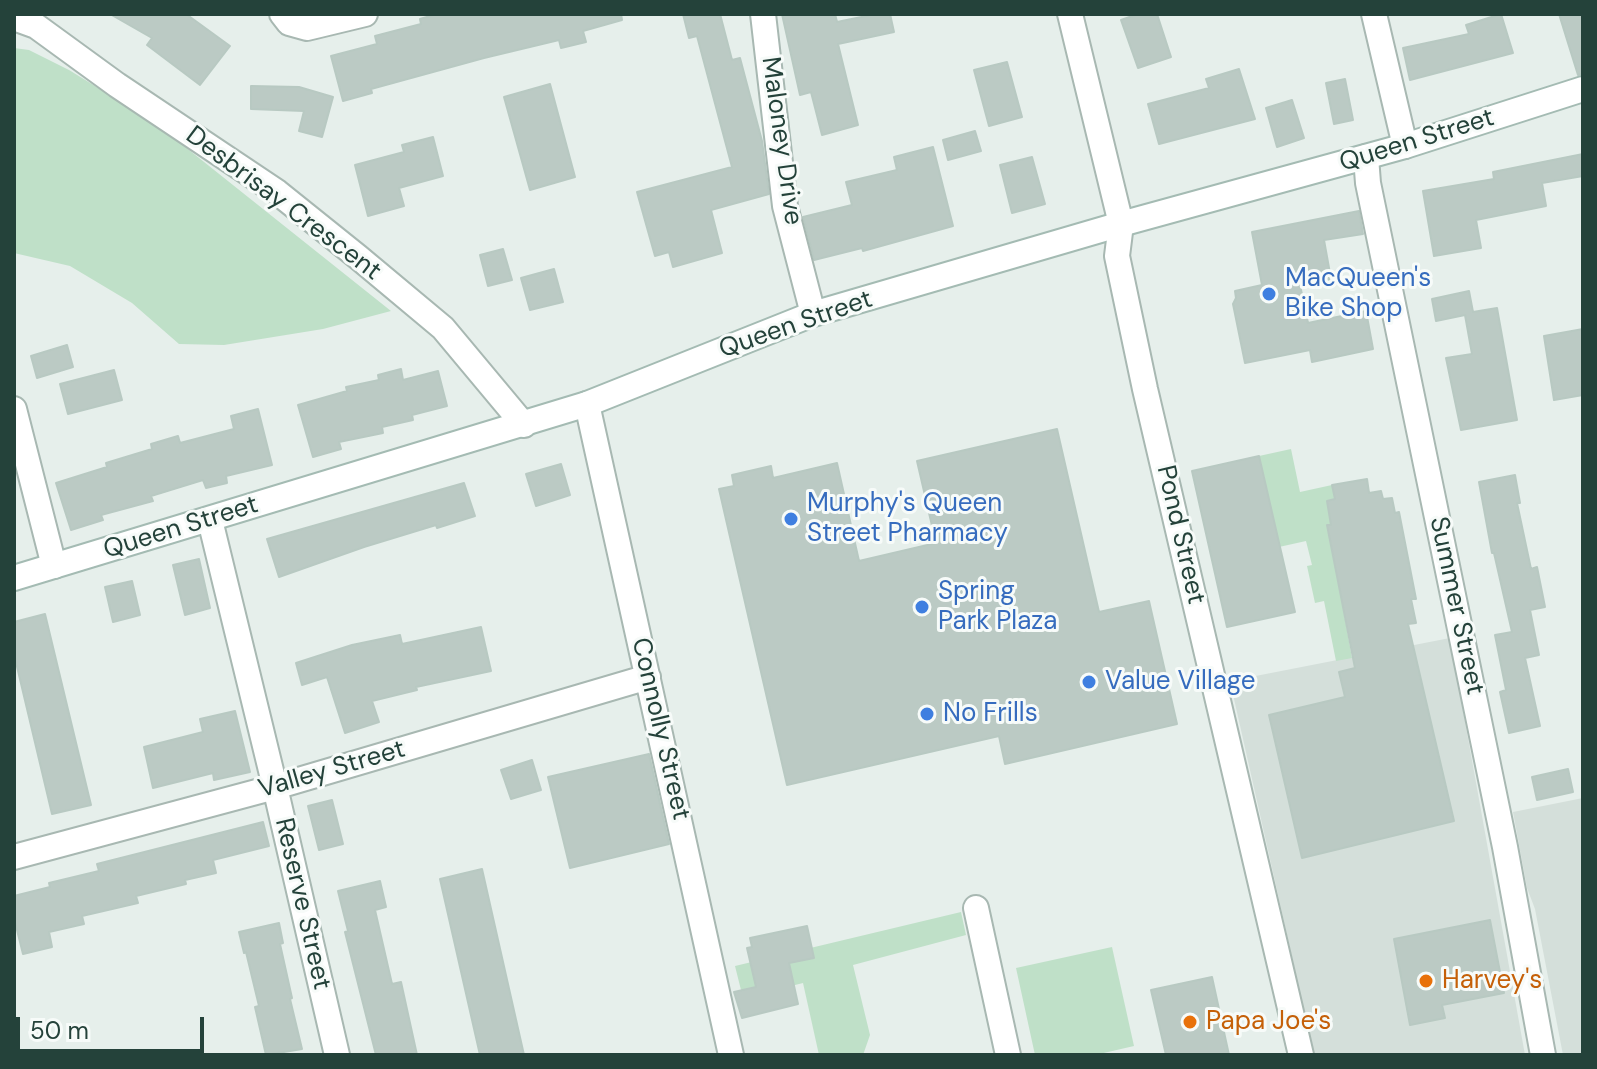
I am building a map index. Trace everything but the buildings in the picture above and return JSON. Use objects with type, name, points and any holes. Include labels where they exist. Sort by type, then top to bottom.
[{"type":"street","points":[[282,14],[289,23],[307,28],[365,14]]},
{"type":"street","name":"Maloney Drive","points":[[763,14],[785,206],[813,314]]},
{"type":"street","name":"Pond Street","points":[[1070,14],[1121,224],[1117,256],[1145,389],[1301,1055]]},
{"type":"street","points":[[1374,14],[1405,146]]},
{"type":"street","name":"Desbrisay Crescent","points":[[14,18],[36,26],[117,85],[277,192],[443,328],[524,425]]},
{"type":"street","name":"Queen Street","points":[[14,578],[524,425],[587,404],[813,314],[1121,224],[1405,146],[1583,89]]},
{"type":"street","name":"Summer Street","points":[[1366,157],[1368,183],[1502,831],[1543,1055]]},
{"type":"street","name":"Connolly Street","points":[[587,404],[731,1055]]},
{"type":"street","points":[[14,409],[54,566]]},
{"type":"street","name":"Reserve Street","points":[[210,520],[337,1055]]},
{"type":"street","name":"Valley Street","points":[[14,857],[275,787],[648,677]]},
{"type":"street","points":[[976,908],[1008,1055]]},
{"type":"shaded area","points":[[1450,638],[1525,1055],[1314,1055],[1230,681]]},
{"type":"shaded area","points":[[1583,798],[1583,1055],[1563,1055],[1513,812]]},
{"type":"green space","points":[[14,48],[29,50],[69,70],[139,113],[391,311],[323,329],[224,345],[179,344],[132,303],[70,266],[14,253]]},
{"type":"green space","points":[[1291,449],[1300,492],[1332,485],[1335,499],[1327,501],[1331,525],[1328,525],[1352,658],[1336,661],[1324,601],[1315,603],[1307,566],[1312,565],[1306,541],[1279,547],[1259,456]]},
{"type":"green space","points":[[961,912],[966,935],[853,965],[870,1035],[863,1055],[819,1055],[803,983],[743,998],[735,966]]},
{"type":"green space","points":[[1112,947],[1134,1046],[1095,1055],[1035,1055],[1016,968]]},
{"type":"place","name":"MacQueen's Bike Shop","points":[[1269,294]]},
{"type":"place","name":"Murphy's Queen Street Pharmacy","points":[[791,519]]},
{"type":"place","name":"Spring Park Plaza","points":[[922,607]]},
{"type":"place","name":"Value Village","points":[[1089,682]]},
{"type":"place","name":"No Frills","points":[[927,714]]},
{"type":"place","name":"Harvey's","points":[[1426,981]]},
{"type":"place","name":"Papa Joe's","points":[[1190,1022]]}]
